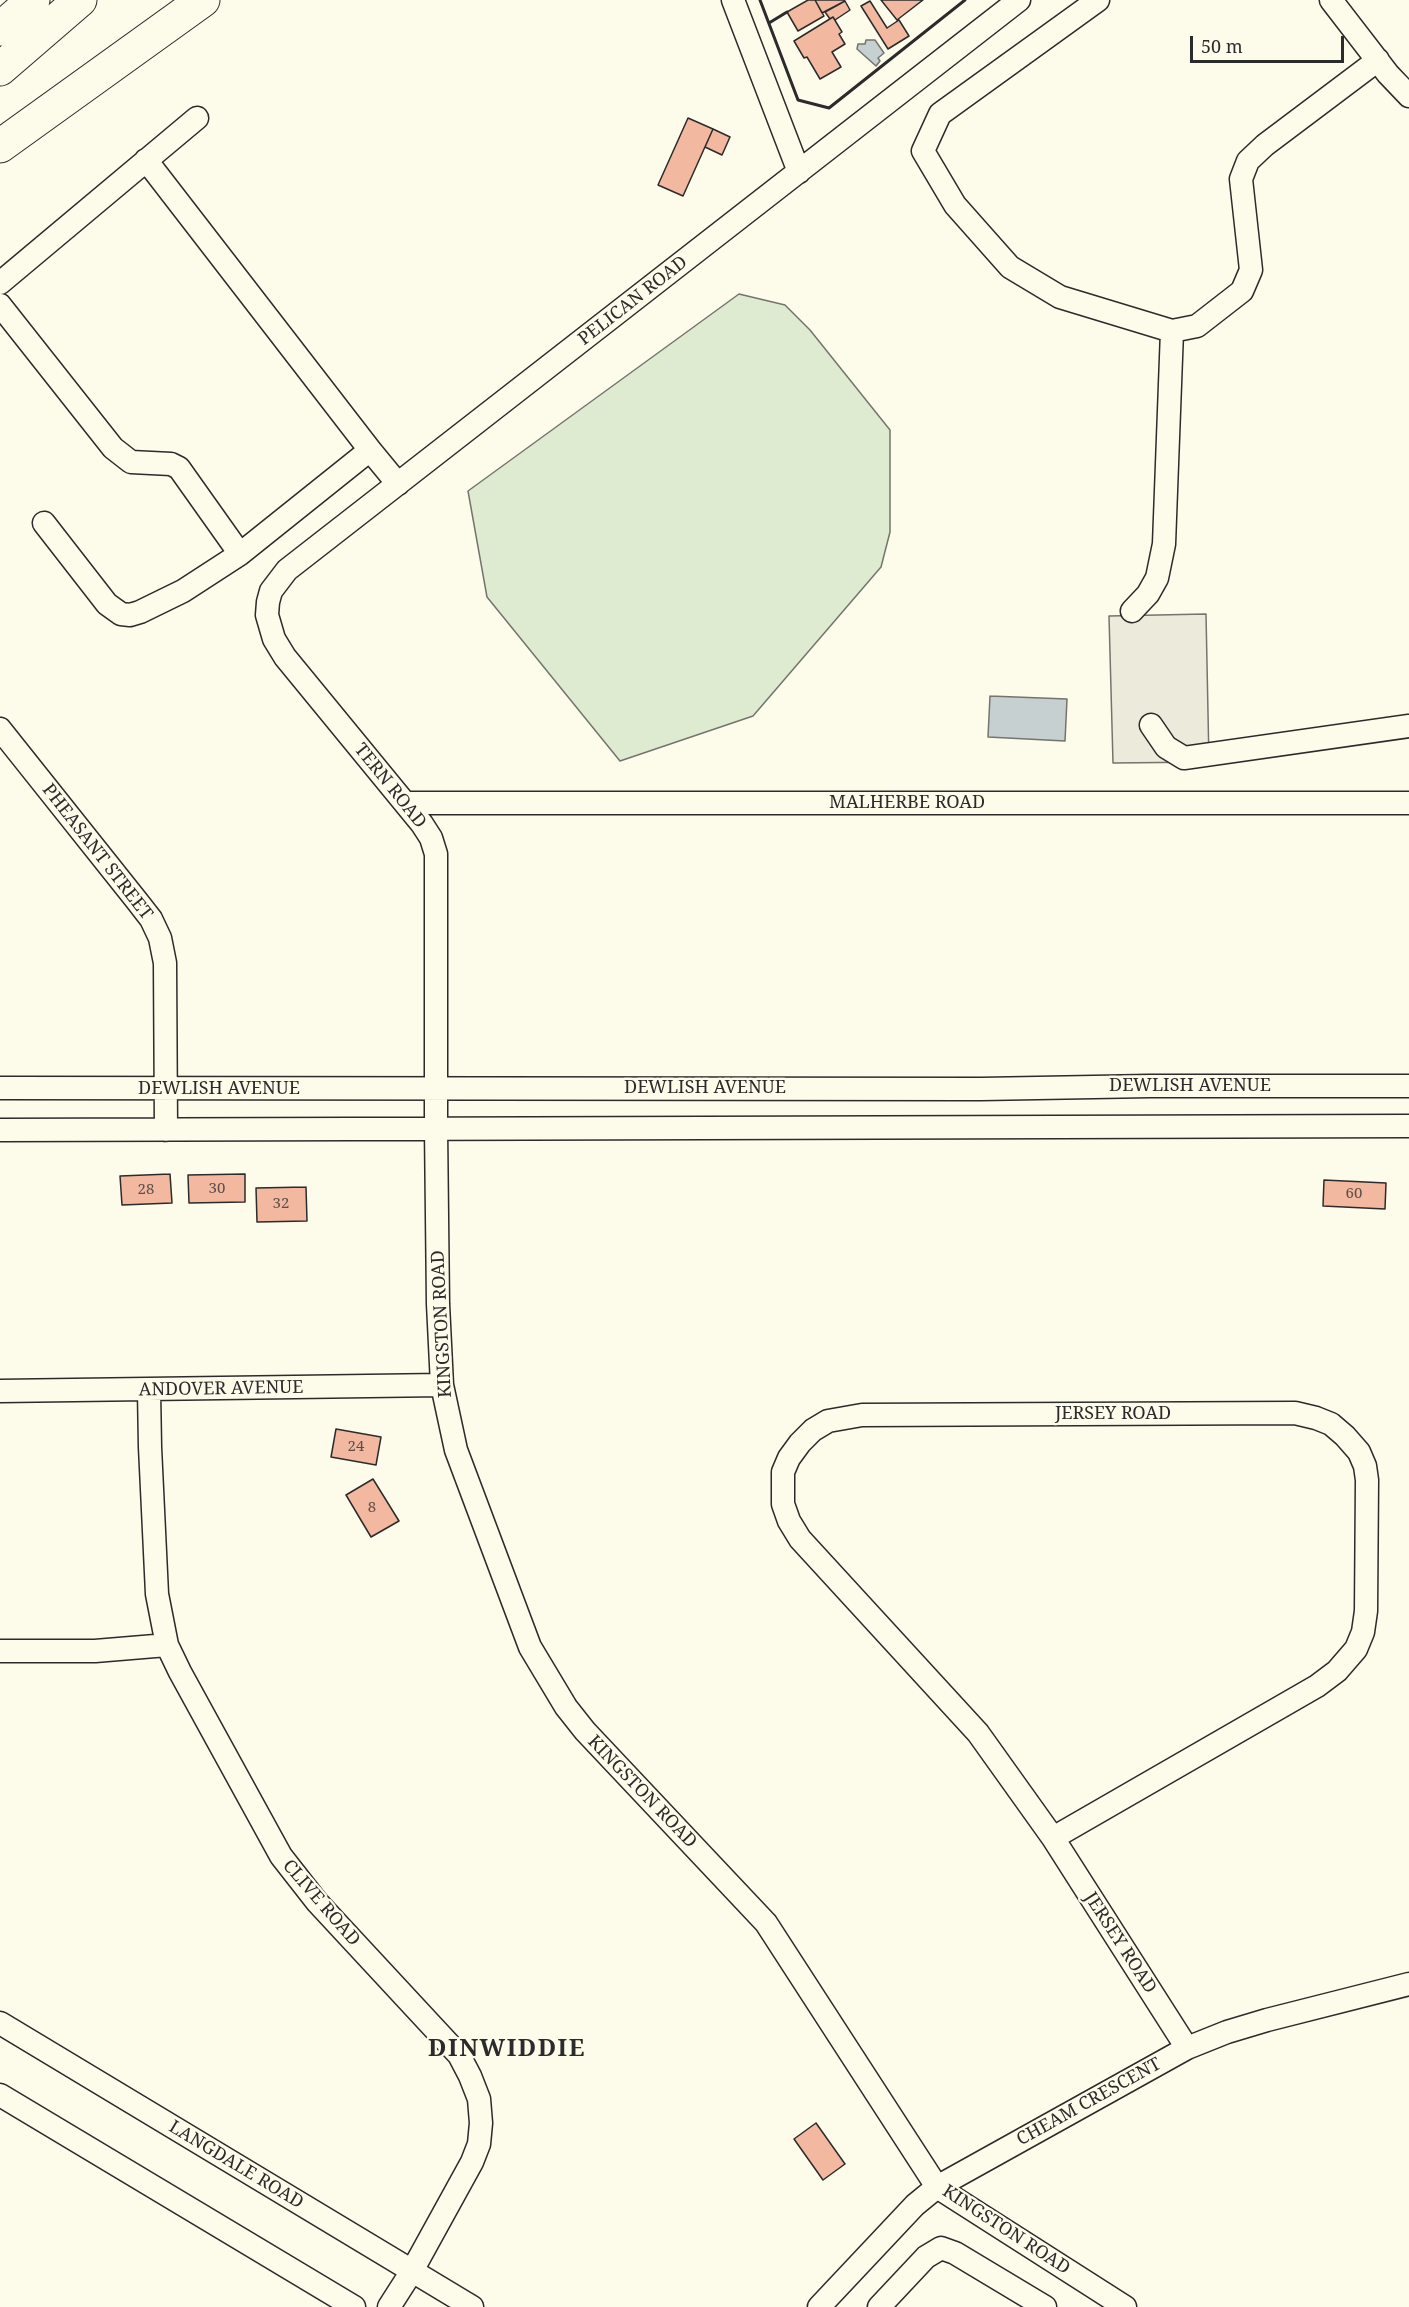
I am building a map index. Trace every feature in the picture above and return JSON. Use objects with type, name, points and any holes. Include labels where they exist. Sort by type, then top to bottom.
[{"type":"highway","points":[[0,29],[33,0]]},
{"type":"highway","points":[[0,69],[80,0]]},
{"type":"highway","points":[[0,145],[170,0]]},
{"type":"highway","points":[[0,145],[203,0]]},
{"type":"street","points":[[733,0],[799,172]]},
{"type":"street","name":"PELICAN ROAD","points":[[267,615],[272,591],[287,570],[1019,0]]},
{"type":"street","points":[[1098,0],[940,114],[923,151],[955,205],[1010,267],[1060,297],[1172,331],[1197,326],[1242,291],[1251,270],[1241,179],[1248,161],[1264,145],[1378,60]]},
{"type":"street","points":[[1331,0],[1409,96]]},
{"type":"street","points":[[0,283],[197,118]]},
{"type":"street","points":[[146,160],[398,484]]},
{"type":"street","points":[[0,305],[113,448],[131,462],[171,464],[179,468],[240,554]]},
{"type":"street","points":[[1132,611],[1148,594],[1156,578],[1164,544],[1172,331]]},
{"type":"street","points":[[44,523],[107,604],[121,614],[130,615],[183,591],[240,554],[370,450]]},
{"type":"street","name":"TERN ROAD","points":[[267,615],[274,639],[285,657],[431,838],[436,854],[436,1128]]},
{"type":"street","points":[[1151,724],[1166,747],[1184,758],[1409,726]]},
{"type":"street","name":"PHEASANT STREET","points":[[0,729],[151,919],[160,939],[165,963],[166,1130]]},
{"type":"street","name":"MALHERBE ROAD","points":[[405,803],[1409,803]]},
{"type":"street","name":"DEWLISH AVENUE","points":[[0,1088],[981,1089],[1150,1086],[1409,1086]]},
{"type":"street","points":[[606,1088],[606,1128]]},
{"type":"street","points":[[978,1126],[981,1089]]},
{"type":"street","points":[[0,1130],[1409,1126]]},
{"type":"street","name":"KINGSTON ROAD","points":[[436,1128],[438,1304],[442,1386],[456,1450],[469,1489],[530,1647],[548,1679],[585,1731],[766,1923],[937,2187],[1125,2307]]},
{"type":"street","name":"ANDOVER AVENUE","points":[[0,1391],[442,1386]]},
{"type":"street","name":"CLIVE ROAD","points":[[149,1390],[157,1594],[168,1645],[180,1672],[281,1856],[317,1902],[459,2055],[479,2099],[481,2123],[479,2144],[472,2162],[412,2271],[389,2307]]},
{"type":"street","name":"JERSEY ROAD","points":[[1053,1838],[1317,1686],[1337,1671],[1356,1649],[1363,1632],[1366,1611],[1367,1480],[1365,1466],[1359,1452],[1331,1424],[1295,1413],[862,1415],[828,1421],[813,1430],[789,1458],[783,1472],[783,1504],[789,1521],[800,1539],[978,1733],[1053,1838],[1187,2048]]},
{"type":"street","points":[[0,1651],[95,1651],[168,1645]]},
{"type":"street","name":"CHEAM CRESCENT","points":[[831,2303],[915,2205],[937,2187],[1187,2048],[1227,2032],[1267,2020],[1409,1984]]},
{"type":"street","name":"LANGDALE ROAD","points":[[0,2023],[472,2307]]},
{"type":"street","points":[[0,2095],[354,2307]]},
{"type":"street","points":[[879,2307],[926,2257],[941,2248],[956,2253],[1045,2307]]},
{"type":"green space","points":[[739,294],[785,305],[810,330],[890,430],[890,532],[881,567],[753,716],[620,761],[487,597],[468,491]]},
{"type":"shaded area","points":[[866,40],[875,40],[884,53],[878,58],[880,61],[876,66],[857,49],[858,44],[865,44]]},
{"type":"shaded area","points":[[1206,614],[1209,762],[1113,763],[1109,616]]},
{"type":"shaded area","points":[[990,696],[1067,699],[1065,741],[988,737]]},
{"type":"building","points":[[808,0],[815,0],[824,16],[798,31],[787,12]]},
{"type":"building","points":[[815,0],[844,0],[845,1],[822,13]]},
{"type":"building","points":[[881,0],[923,0],[897,20]]},
{"type":"building","points":[[845,1],[850,10],[835,20],[833,17],[830,19],[825,12]]},
{"type":"building","points":[[870,1],[887,28],[899,20],[909,36],[888,49],[861,6]]},
{"type":"building","points":[[833,17],[842,32],[839,34],[845,44],[832,52],[841,67],[820,79],[794,41]]},
{"type":"building","points":[[688,118],[713,129],[683,196],[658,185]]},
{"type":"building","points":[[713,129],[730,137],[722,155],[705,147]]},
{"type":"building","points":[[170,1174],[172,1203],[122,1205],[120,1176]]},
{"type":"building","points":[[245,1174],[245,1202],[189,1203],[188,1175]]},
{"type":"building","points":[[1324,1180],[1386,1183],[1385,1209],[1323,1206]]},
{"type":"building","points":[[306,1187],[307,1221],[257,1222],[256,1188]]},
{"type":"building","points":[[336,1429],[381,1437],[376,1465],[331,1457]]},
{"type":"building","points":[[373,1479],[399,1521],[371,1537],[346,1495]]},
{"type":"building","points":[[816,2123],[845,2164],[823,2180],[794,2139]]},
{"type":"wall","points":[[760,0],[798,100],[829,108],[965,0]]},
{"type":"wall","points":[[769,23],[787,12]]},
{"type":"district","name":"DINWIDDIE","points":[[507,2049]]}]
